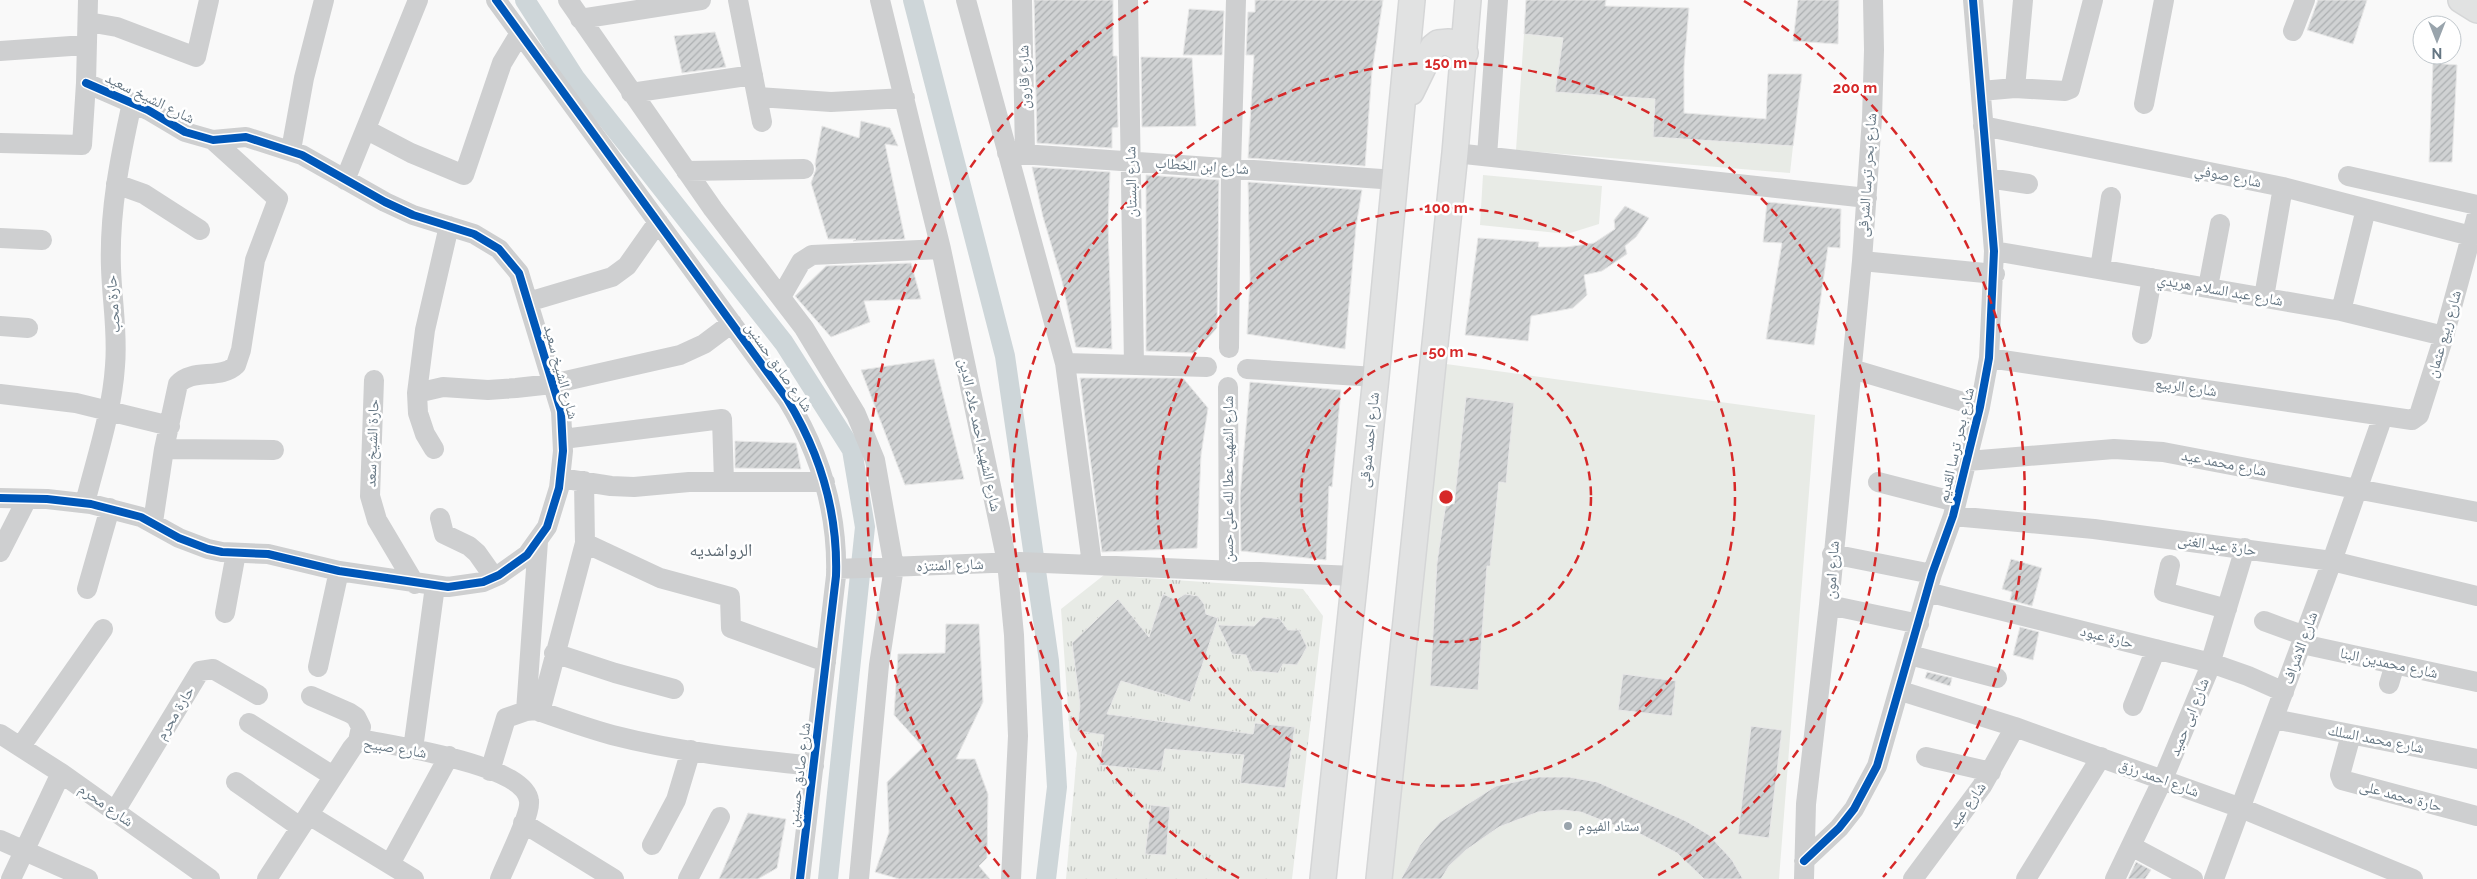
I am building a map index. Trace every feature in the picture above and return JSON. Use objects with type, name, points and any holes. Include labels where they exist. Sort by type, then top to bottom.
[{"type":"main road","name":"شارع احمد شوقى","points":[[1323,879],[1396,180],[1412,0]]},
{"type":"main road","points":[[1379,879],[1455,153],[1468,0]]},
{"type":"main road","points":[[2461,0],[2477,10]]},
{"type":"main road","points":[[1402,111],[1433,47],[1438,43],[1449,42],[1465,53]]},
{"type":"street","points":[[0,143],[82,145],[88,0]]},
{"type":"street","points":[[88,22],[117,27],[196,57],[209,0]]},
{"type":"street","points":[[291,150],[304,78],[324,0]]},
{"type":"street","points":[[345,180],[367,130],[418,0]]},
{"type":"street","name":"شارع صادق حسنين","points":[[496,0],[787,399],[802,423],[814,449],[825,482],[842,569],[826,662],[800,879]]},
{"type":"street","points":[[568,0],[686,171],[804,328],[856,414],[875,460],[885,568],[879,665],[859,879]]},
{"type":"street","points":[[580,19],[700,0]]},
{"type":"street","points":[[738,0],[762,122]]},
{"type":"street","name":"شارع الشهيد احمد علاء الدين","points":[[880,0],[905,98],[1014,562],[1014,635],[1018,736],[1011,879]]},
{"type":"street","points":[[966,0],[1016,153],[1065,363],[1086,565]]},
{"type":"street","name":"شارع قارون","points":[[1016,153],[1022,0]]},
{"type":"street","name":"شارع البستان","points":[[1128,0],[1134,365]]},
{"type":"street","points":[[1229,348],[1231,168],[1236,0]]},
{"type":"street","points":[[1487,156],[1498,0]]},
{"type":"street","name":"شارع بحر ترسا الشرقى","points":[[1862,261],[1874,50],[1873,0]]},
{"type":"street","name":"شارع بحر ترسا القديم","points":[[1804,870],[1839,828],[1867,788],[1886,744],[1930,583],[1955,509],[1980,407],[1989,358],[1995,274],[1973,0]]},
{"type":"street","points":[[2015,88],[2022,0]]},
{"type":"street","points":[[1981,91],[2015,88],[2065,91],[2070,89],[2092,0]]},
{"type":"street","points":[[2144,104],[2164,0]]},
{"type":"street","points":[[2293,31],[2305,0]]},
{"type":"street","points":[[367,130],[411,153],[464,175],[502,63],[520,34]]},
{"type":"street","points":[[0,51],[86,45]]},
{"type":"street","points":[[631,93],[753,74]]},
{"type":"street","name":"شارع الشيخ سعيد","points":[[0,498],[85,503],[110,508],[153,522],[195,545],[236,553],[268,554],[339,571],[425,585],[465,586],[494,577],[514,566],[538,541],[547,527],[560,478],[563,439],[561,410],[519,273],[499,249],[474,234],[385,202],[317,162],[291,150],[246,137],[213,140],[185,132],[132,103],[86,82]]},
{"type":"street","points":[[757,97],[831,102],[905,98]]},
{"type":"street","name":"حارة محب","points":[[85,503],[113,382],[116,345],[110,267],[116,184],[132,103]]},
{"type":"street","name":"شارع صوفي","points":[[1983,126],[2283,187],[2471,236]]},
{"type":"street","points":[[153,522],[164,449],[178,384],[182,380],[224,372],[236,365],[241,350],[256,260],[278,199],[213,140]]},
{"type":"street","name":"شارع ابن الخطاب","points":[[1016,153],[1396,180]]},
{"type":"street","points":[[1455,153],[1866,198]]},
{"type":"street","points":[[686,171],[804,169]]},
{"type":"street","points":[[2348,176],[2477,205]]},
{"type":"street","points":[[1988,178],[2028,184]]},
{"type":"street","points":[[116,184],[144,194],[200,230]]},
{"type":"street","points":[[2264,297],[2283,187]]},
{"type":"street","points":[[2100,270],[2111,197]]},
{"type":"street","points":[[2341,312],[2366,208]]},
{"type":"street","name":"شارع ربيع عثمان","points":[[2383,416],[2407,421],[2419,415],[2444,336],[2477,215]]},
{"type":"street","points":[[528,302],[612,277],[627,266],[658,222]]},
{"type":"street","points":[[2208,287],[2220,224]]},
{"type":"street","points":[[434,449],[425,434],[418,413],[417,393],[425,330],[449,226]]},
{"type":"street","points":[[0,238],[42,240]]},
{"type":"street","points":[[781,297],[801,262],[812,255],[941,249]]},
{"type":"street","name":"شارع عبد السلام هريدي","points":[[1994,250],[2100,270],[2264,297],[2341,312],[2444,336]]},
{"type":"street","points":[[1862,261],[1995,274]]},
{"type":"street","name":"شارع امون","points":[[1804,870],[1806,804],[1829,605],[1832,554],[1862,261]]},
{"type":"street","points":[[2142,334],[2152,278]]},
{"type":"street","points":[[417,393],[443,387],[488,390],[552,384],[680,355],[704,344],[732,323]]},
{"type":"street","points":[[0,326],[28,328]]},
{"type":"street","points":[[1229,348],[1240,352],[1247,363],[1247,369],[1243,380],[1228,388],[1211,380],[1207,367],[1208,361],[1216,351],[1229,348]]},
{"type":"street","name":"شارع الربيع","points":[[1989,358],[2383,416]]},
{"type":"street","points":[[1065,363],[1207,367]]},
{"type":"street","points":[[1247,369],[1376,377]]},
{"type":"street","points":[[1852,369],[1980,407]]},
{"type":"street","name":"حارة الشيخ سعد","points":[[374,380],[370,496],[378,520],[425,585]]},
{"type":"street","name":"شارع الشهيد عطا لله على حسن","points":[[1228,388],[1229,570]]},
{"type":"street","points":[[0,394],[76,403],[170,426]]},
{"type":"street","name":"شارع الاشراف","points":[[2214,879],[2332,561],[2383,416]]},
{"type":"street","points":[[563,439],[722,419],[724,482]]},
{"type":"street","points":[[164,449],[274,450]]},
{"type":"street","name":"شارع محمد عيد","points":[[1968,461],[2089,451],[2138,450],[2187,455],[2477,512]]},
{"type":"street","points":[[560,478],[611,486],[634,487],[724,482],[825,482]]},
{"type":"street","points":[[533,711],[554,653],[585,543],[584,481]]},
{"type":"street","name":"حارة عبد الغنى","points":[[1878,482],[1955,509],[2332,561],[2477,596]]},
{"type":"street","points":[[0,552],[27,499]]},
{"type":"street","points":[[88,589],[110,508]]},
{"type":"street","points":[[440,518],[444,534],[469,546],[478,553],[494,577]]},
{"type":"street","points":[[533,711],[538,541]]},
{"type":"street","points":[[585,543],[660,578],[730,598],[731,628],[826,662]]},
{"type":"street","name":"شارع ابى حميد","points":[[2115,879],[2163,779],[2211,663],[2245,548]]},
{"type":"street","points":[[225,613],[236,553]]},
{"type":"street","name":"حارة عبود","points":[[1832,554],[2156,649],[2211,663],[2248,676],[2284,692]]},
{"type":"street","name":"شارع المنتزه","points":[[842,569],[1014,562],[1355,576]]},
{"type":"street","points":[[2170,565],[2164,592],[2227,609]]},
{"type":"street","points":[[318,667],[339,571]]},
{"type":"street","points":[[413,750],[425,585]]},
{"type":"street","points":[[1829,605],[1919,624]]},
{"type":"street","name":"شارع محمدين البنا","points":[[2264,621],[2303,640],[2395,664],[2477,682]]},
{"type":"street","points":[[21,746],[103,629]]},
{"type":"street","points":[[2133,706],[2156,649]]},
{"type":"street","points":[[554,653],[615,673],[674,689]]},
{"type":"street","points":[[1910,655],[1997,678]]},
{"type":"street","points":[[2390,684],[2395,664]]},
{"type":"street","name":"حارة محرم","points":[[115,811],[200,671],[213,669],[258,695]]},
{"type":"street","name":"شارع احمد رزق","points":[[1900,691],[2015,727],[2163,779],[2241,808],[2413,879]]},
{"type":"street","points":[[311,696],[356,717],[361,727],[358,741]]},
{"type":"street","points":[[490,771],[506,718],[533,711],[613,735],[691,750],[814,766]]},
{"type":"street","name":"شارع محمد السلك","points":[[2274,719],[2477,759]]},
{"type":"street","points":[[249,723],[333,776]]},
{"type":"street","name":"شارع عيد","points":[[1922,877],[1991,772],[2015,727]]},
{"type":"street","name":"شارع محرم","points":[[0,734],[61,773],[210,879]]},
{"type":"street","name":"حارة محمد على","points":[[2351,735],[2340,775],[2344,782],[2477,816]]},
{"type":"street","name":"شارع صبيح","points":[[267,879],[333,776],[358,741],[366,740],[469,761],[518,784],[525,791],[529,802],[523,823],[500,879]]},
{"type":"street","points":[[652,845],[676,800],[691,750]]},
{"type":"street","points":[[236,782],[401,874],[449,756]]},
{"type":"street","points":[[1926,758],[1991,772]]},
{"type":"street","points":[[2026,879],[2101,758]]},
{"type":"street","points":[[11,879],[61,773]]},
{"type":"street","points":[[688,879],[720,817]]},
{"type":"street","points":[[523,823],[594,874],[614,879]]},
{"type":"street","points":[[0,840],[88,879]]},
{"type":"street","points":[[2132,846],[2193,879]]},
{"type":"green space","points":[[1524,34],[1563,38],[1556,92],[1655,99],[1653,137],[1793,146],[1790,173],[1516,150]]},
{"type":"green space","points":[[1483,175],[1602,186],[1599,224],[1567,234],[1480,225]]},
{"type":"green space","points":[[1446,364],[1815,415],[1779,879],[1390,879]]},
{"type":"green space","points":[[1104,575],[1303,589],[1323,616],[1292,879],[1066,879],[1077,753],[1070,737],[1061,609]]},
{"type":"building","points":[[1034,0],[1113,0],[1113,56],[1117,56],[1118,127],[1112,128],[1112,148],[1037,143]]},
{"type":"building","points":[[1255,0],[1383,0],[1372,71],[1365,166],[1248,158],[1254,55],[1246,55],[1248,12],[1255,12]]},
{"type":"building","points":[[1526,0],[1606,0],[1605,6],[1689,8],[1684,66],[1684,113],[1766,119],[1768,74],[1802,74],[1793,146],[1653,137],[1655,99],[1555,92],[1563,38],[1524,34]]},
{"type":"building","points":[[1798,0],[1839,0],[1838,44],[1793,41]]},
{"type":"building","points":[[2318,0],[2367,0],[2353,44],[2307,30]]},
{"type":"building","points":[[1189,9],[1224,11],[1222,55],[1183,55]]},
{"type":"building","points":[[715,32],[726,67],[682,73],[674,36]]},
{"type":"building","points":[[1141,57],[1192,58],[1196,126],[1142,127]]},
{"type":"building","points":[[2433,65],[2457,65],[2452,162],[2429,162]]},
{"type":"building","points":[[861,121],[890,128],[898,146],[885,144],[905,239],[853,241],[856,239],[828,239],[811,183],[816,169],[815,164],[822,126],[859,138]]},
{"type":"building","points":[[1032,167],[1110,172],[1108,223],[1112,349],[1076,347],[1062,281],[1043,217]]},
{"type":"building","points":[[1146,175],[1219,180],[1217,328],[1194,353],[1146,351]]},
{"type":"building","points":[[1248,182],[1362,190],[1356,227],[1345,349],[1247,334],[1250,279]]},
{"type":"building","points":[[1767,202],[1841,209],[1840,248],[1828,247],[1814,345],[1766,339],[1782,243],[1763,242]]},
{"type":"building","points":[[1625,206],[1649,218],[1636,237],[1625,246],[1627,254],[1602,271],[1584,275],[1587,295],[1573,308],[1531,316],[1528,341],[1465,335],[1478,238],[1539,242],[1538,247],[1567,247],[1594,243],[1615,229],[1614,220]]},
{"type":"building","points":[[911,263],[921,299],[864,301],[870,322],[831,337],[795,296],[826,266]]},
{"type":"building","points":[[934,359],[964,479],[905,485],[861,370]]},
{"type":"building","points":[[1080,378],[1183,378],[1208,408],[1201,455],[1197,548],[1102,552]]},
{"type":"building","points":[[1250,382],[1341,390],[1332,487],[1329,486],[1326,560],[1241,551],[1240,496]]},
{"type":"building","points":[[1466,397],[1514,403],[1506,483],[1499,482],[1490,566],[1487,566],[1478,690],[1430,686],[1437,562],[1446,503],[1454,504]]},
{"type":"building","points":[[735,441],[796,443],[801,469],[735,468]]},
{"type":"building","points":[[2011,559],[2042,568],[2032,606],[2010,600],[2012,592],[2002,589]]},
{"type":"building","points":[[1163,594],[1176,600],[1185,594],[1198,596],[1204,604],[1206,614],[1218,618],[1190,702],[1121,681],[1107,714],[1253,734],[1255,723],[1295,727],[1285,788],[1240,783],[1244,755],[1165,749],[1161,771],[1099,765],[1104,735],[1077,731],[1080,705],[1072,643],[1118,599],[1149,637]]},
{"type":"building","points":[[1263,617],[1280,619],[1288,630],[1299,630],[1307,647],[1297,665],[1283,664],[1278,673],[1252,671],[1246,655],[1232,654],[1218,625],[1254,626]]},
{"type":"building","points":[[946,624],[979,624],[983,702],[956,759],[975,759],[988,794],[987,858],[979,866],[990,879],[899,879],[875,872],[889,832],[887,782],[923,747],[894,715],[898,654],[945,653]]},
{"type":"building","points":[[2020,627],[2039,632],[2033,660],[2013,655]]},
{"type":"building","points":[[1927,672],[1952,678],[1950,686],[1925,678]]},
{"type":"building","points":[[1623,674],[1676,681],[1672,716],[1618,710]]},
{"type":"building","points":[[1751,726],[1782,730],[1769,838],[1738,834]]},
{"type":"building","points":[[1538,777],[1569,777],[1597,782],[1686,821],[1709,835],[1732,860],[1743,879],[1704,879],[1677,853],[1623,825],[1621,828],[1581,812],[1561,810],[1538,812],[1499,827],[1466,850],[1449,866],[1441,879],[1401,879],[1420,845],[1440,822],[1496,786]]},
{"type":"building","points":[[1151,805],[1170,807],[1166,855],[1145,854]]},
{"type":"building","points":[[748,813],[786,819],[777,868],[758,879],[719,879]]},
{"type":"building","points":[[2136,862],[2151,870],[2145,879],[2128,879]]},
{"type":"waterway","points":[[525,0],[575,78],[784,343],[852,450],[865,527],[828,879]]},
{"type":"waterway","points":[[913,0],[1005,356],[1049,661],[1057,787],[1046,879]]},
{"type":"cycle path","points":[[496,0],[787,399],[799,419],[818,462],[825,484],[834,529],[836,576],[800,879]]},
{"type":"cycle path","points":[[1804,861],[1839,828],[1854,809],[1877,766],[1932,574],[1953,516],[1980,407],[1989,358],[1994,251],[1973,0]]},
{"type":"cycle path","points":[[0,498],[47,499],[91,504],[141,517],[179,538],[208,549],[222,552],[268,554],[339,571],[448,587],[483,582],[499,575],[527,555],[547,527],[559,488],[563,451],[561,411],[519,273],[499,249],[474,234],[413,215],[385,202],[302,155],[246,137],[213,140],[185,132],[148,110],[86,83]]},
{"type":"place","name":"ستاد الفيوم","points":[[1568,826]]},
{"type":"district","name":"الرواشديه","points":[[721,550]]}]
